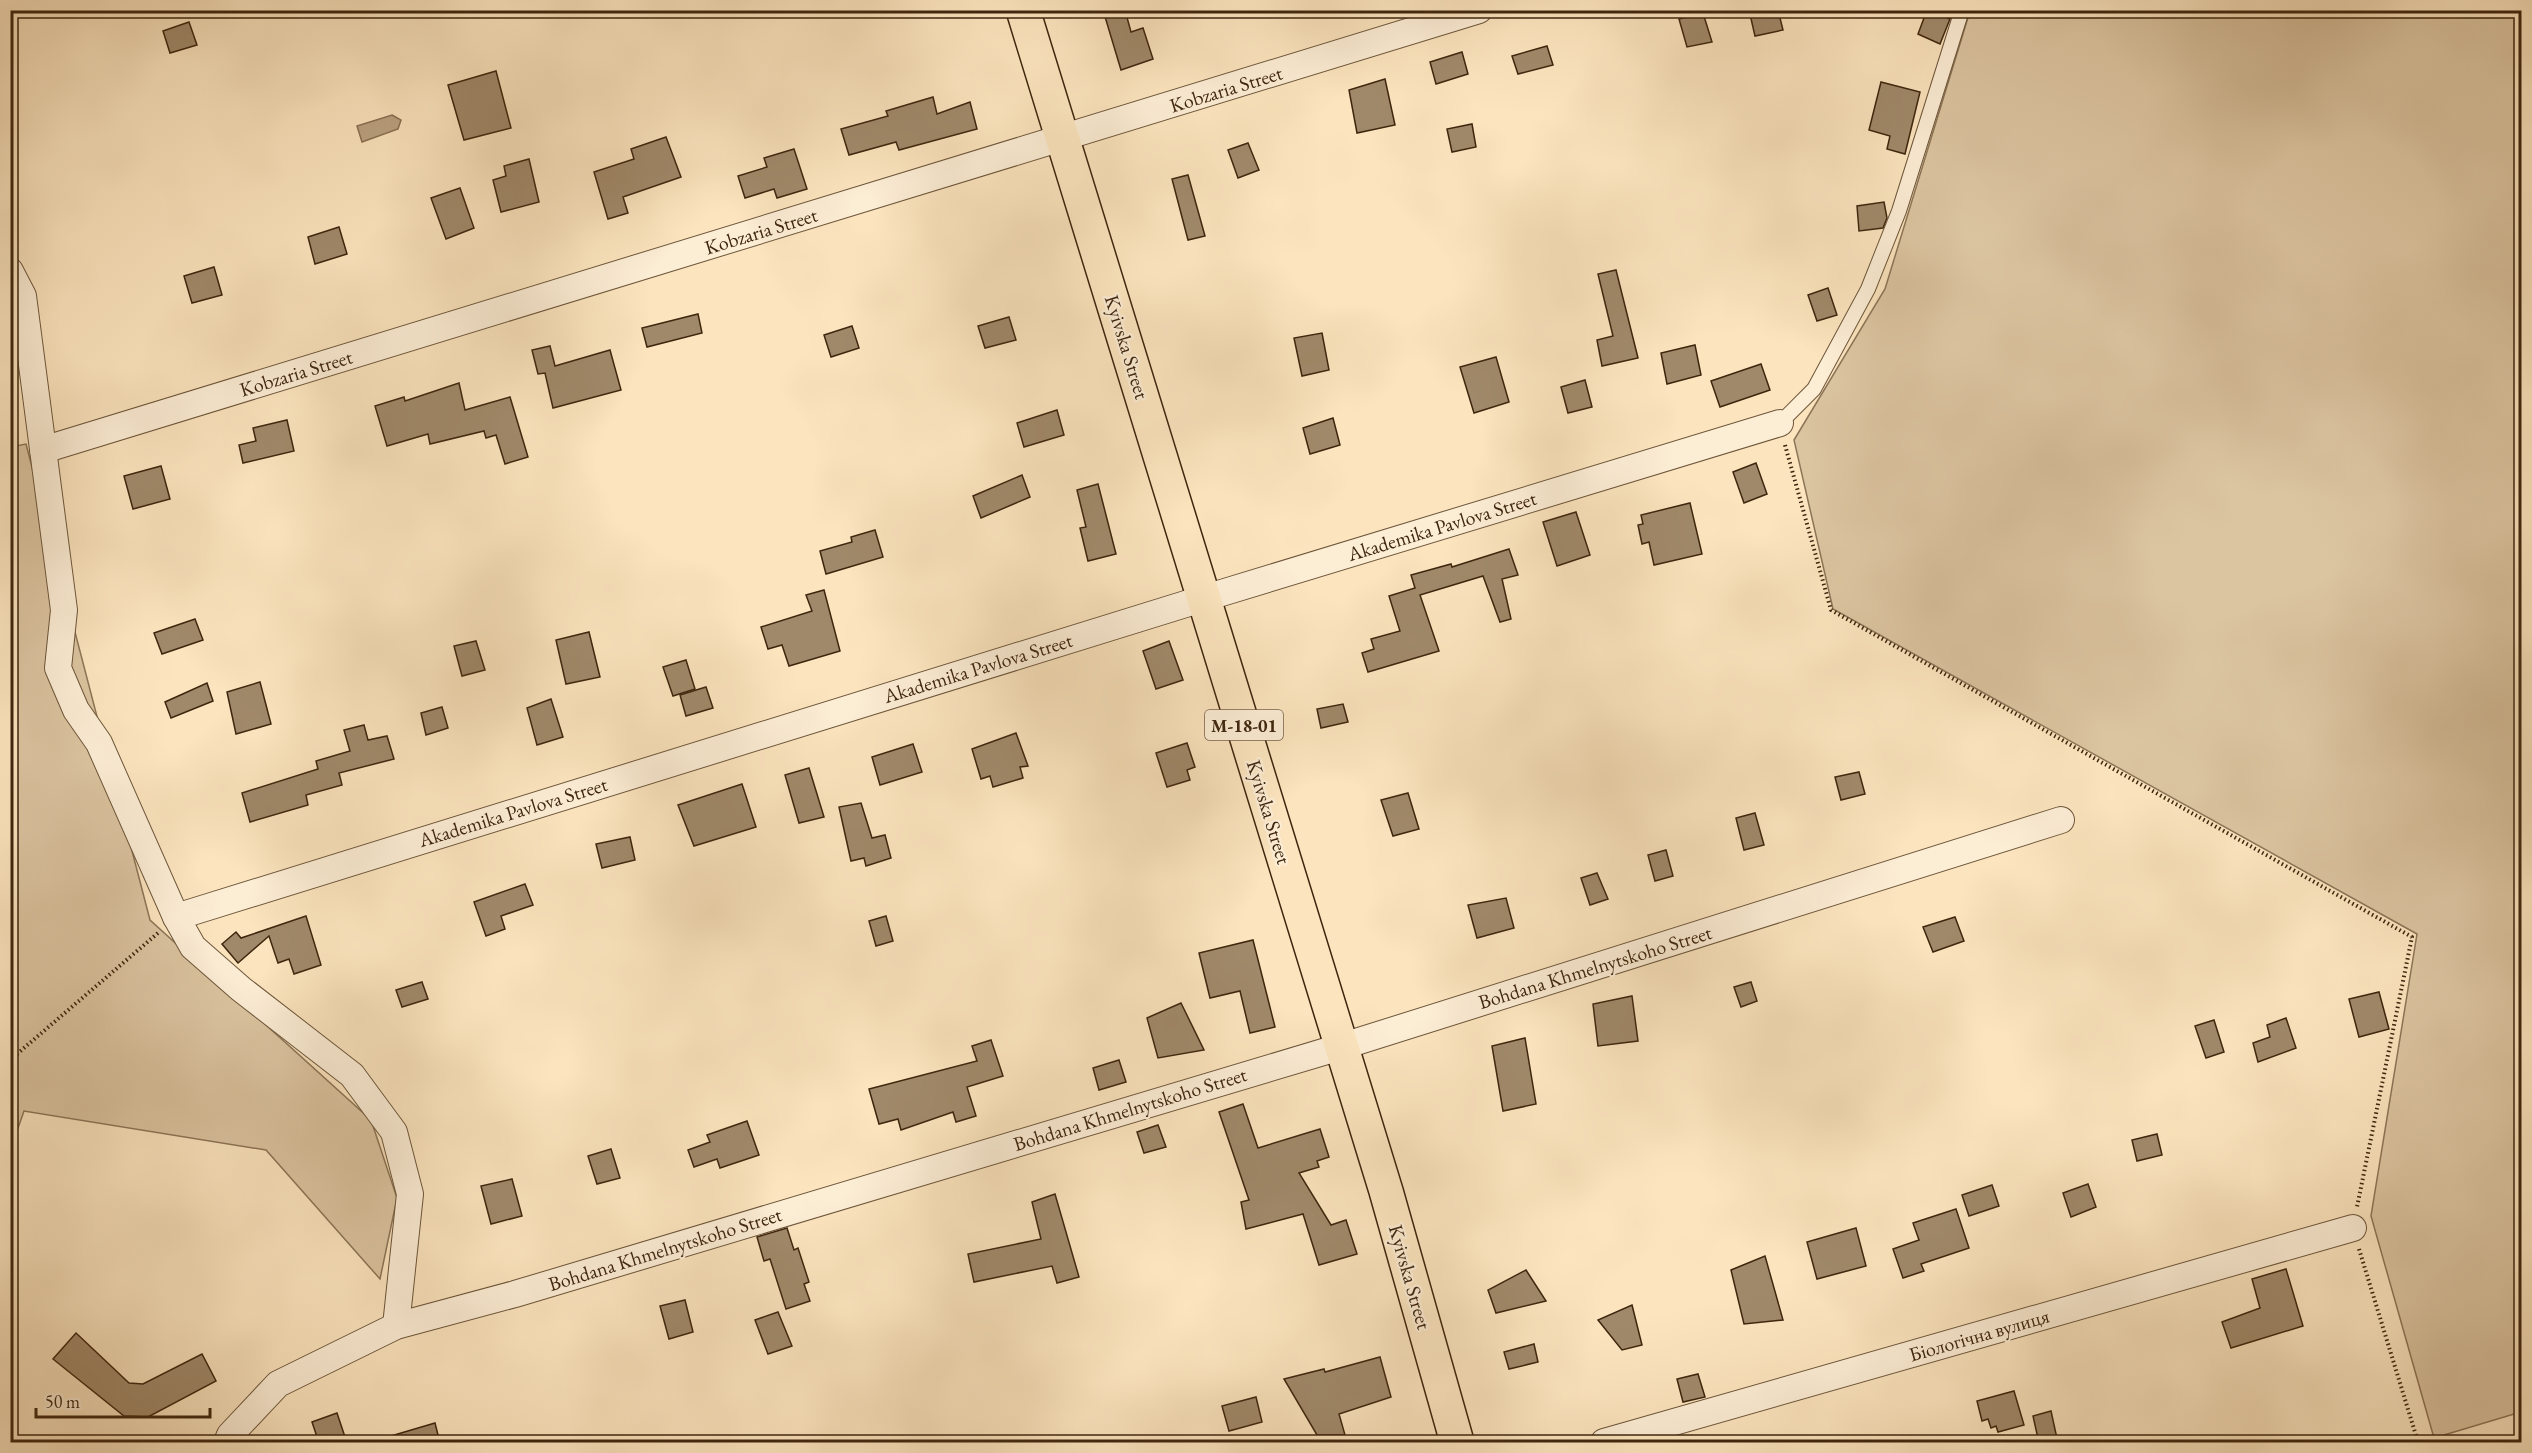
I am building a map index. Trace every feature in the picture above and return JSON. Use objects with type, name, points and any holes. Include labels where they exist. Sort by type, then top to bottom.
[{"type":"highway","name":"Kyivska Street","points":[[1023,10],[1386,1191],[1457,1443]]},
{"type":"street","name":"Kobzaria Street","points":[[43,450],[1479,10]]},
{"type":"street","points":[[10,271],[23,296],[64,610],[58,668],[76,710],[99,743],[176,917],[194,947],[241,989],[352,1075],[394,1132],[410,1194],[396,1326]]},
{"type":"street","name":"Akademika Pavlova Street","points":[[176,917],[1205,598],[1780,423]]},
{"type":"street","name":"Bohdana Khmelnytskoho Street","points":[[227,1443],[230,1435],[278,1384],[396,1326],[515,1294],[1340,1047],[2061,820]]},
{"type":"street","name":"Біологічна вулиця","points":[[1604,1443],[2353,1228]]},
{"type":"lane","points":[[1780,423],[1814,389],[1868,289],[1899,211],[1962,10]]},
{"type":"path","points":[[1780,423],[1831,610],[2412,937],[2353,1228],[2418,1443]]},
{"type":"path","points":[[10,1060],[176,917]]},
{"type":"shaded area","points":[[1970,11],[2521,11],[2521,1412],[2434,1438],[2371,1216],[2417,934],[1833,609],[1794,440],[1885,289]]},
{"type":"shaded area","points":[[392,115],[401,120],[398,129],[362,142],[357,126]]},
{"type":"shaded area","points":[[26,444],[150,920],[371,1120],[397,1198],[380,1279],[266,1150],[24,1111],[11,1148],[10,447]]},
{"type":"building","points":[[1103,10],[1125,10],[1131,32],[1143,28],[1153,59],[1121,70]]},
{"type":"building","points":[[1749,10],[1778,10],[1783,30],[1755,36]]},
{"type":"building","points":[[1927,10],[1950,19],[1940,44],[1918,34]]},
{"type":"building","points":[[1703,13],[1712,42],[1687,47],[1679,19]]},
{"type":"building","points":[[189,22],[197,45],[170,53],[163,31]]},
{"type":"building","points":[[1547,46],[1553,65],[1518,74],[1512,56]]},
{"type":"building","points":[[1462,52],[1468,74],[1436,84],[1430,62]]},
{"type":"building","points":[[496,71],[511,128],[464,140],[448,85]]},
{"type":"building","points":[[1385,79],[1395,125],[1357,133],[1349,90]]},
{"type":"building","points":[[1881,82],[1920,92],[1905,154],[1887,149],[1890,136],[1869,130]]},
{"type":"building","points":[[933,97],[937,114],[970,102],[977,129],[899,150],[896,142],[849,155],[841,129],[888,116],[886,111]]},
{"type":"building","points":[[1472,124],[1476,147],[1452,152],[1447,129]]},
{"type":"building","points":[[666,137],[681,177],[623,197],[628,213],[608,219],[594,172],[634,159],[631,149]]},
{"type":"building","points":[[1248,143],[1259,170],[1238,178],[1228,150]]},
{"type":"building","points":[[794,149],[807,189],[777,198],[774,189],[745,198],[738,176],[767,167],[764,158]]},
{"type":"building","points":[[529,159],[539,202],[501,212],[493,180],[506,176],[504,166]]},
{"type":"building","points":[[1188,175],[1205,236],[1188,240],[1172,179]]},
{"type":"building","points":[[460,188],[474,228],[446,239],[431,198]]},
{"type":"building","points":[[1884,202],[1887,218],[1883,228],[1859,231],[1857,206]]},
{"type":"building","points":[[339,227],[347,254],[315,264],[308,237]]},
{"type":"building","points":[[214,267],[222,295],[192,303],[184,276]]},
{"type":"building","points":[[1616,270],[1638,358],[1602,366],[1597,340],[1613,336],[1598,274]]},
{"type":"building","points":[[1828,288],[1837,315],[1817,321],[1808,295]]},
{"type":"building","points":[[698,314],[702,333],[647,347],[642,328]]},
{"type":"building","points":[[1009,317],[1016,340],[985,348],[978,326]]},
{"type":"building","points":[[852,326],[859,348],[831,357],[824,335]]},
{"type":"building","points":[[1322,333],[1329,370],[1302,376],[1294,338]]},
{"type":"building","points":[[1695,345],[1701,375],[1667,384],[1661,353]]},
{"type":"building","points":[[550,346],[555,366],[610,350],[621,390],[553,408],[545,373],[538,374],[532,350]]},
{"type":"building","points":[[1496,357],[1509,402],[1474,413],[1460,367]]},
{"type":"building","points":[[1761,364],[1770,390],[1720,407],[1711,381]]},
{"type":"building","points":[[1585,380],[1592,407],[1568,413],[1561,387]]},
{"type":"building","points":[[459,383],[465,410],[510,397],[528,457],[505,464],[496,435],[486,438],[484,431],[430,444],[428,434],[387,446],[375,406],[404,397],[405,401]]},
{"type":"building","points":[[1057,410],[1064,435],[1024,447],[1017,423]]},
{"type":"building","points":[[1333,418],[1340,445],[1310,454],[1303,428]]},
{"type":"building","points":[[287,420],[294,451],[243,463],[239,445],[256,441],[253,428]]},
{"type":"building","points":[[1756,463],[1767,494],[1744,503],[1733,472]]},
{"type":"building","points":[[161,466],[170,499],[133,509],[124,476]]},
{"type":"building","points":[[1022,475],[1030,497],[981,518],[973,496]]},
{"type":"building","points":[[1098,484],[1116,554],[1088,561],[1080,528],[1086,527],[1077,490]]},
{"type":"building","points":[[1690,503],[1702,554],[1654,565],[1649,542],[1642,544],[1638,525],[1643,524],[1641,515]]},
{"type":"building","points":[[1576,512],[1590,555],[1557,566],[1543,522]]},
{"type":"building","points":[[875,530],[883,557],[826,574],[820,551],[852,542],[851,537]]},
{"type":"building","points":[[1509,549],[1518,575],[1502,579],[1511,619],[1500,622],[1483,576],[1420,595],[1439,651],[1368,672],[1362,653],[1374,649],[1371,639],[1400,631],[1389,596],[1415,588],[1411,575],[1451,564],[1452,567]]},
{"type":"building","points":[[824,590],[840,651],[789,666],[782,645],[768,649],[761,627],[812,611],[806,595]]},
{"type":"building","points":[[195,619],[203,640],[162,654],[154,633]]},
{"type":"building","points":[[589,632],[600,677],[566,684],[556,640]]},
{"type":"building","points":[[476,641],[485,670],[462,676],[454,646]]},
{"type":"building","points":[[1169,641],[1183,680],[1156,689],[1143,651]]},
{"type":"building","points":[[686,660],[695,689],[673,696],[663,667]]},
{"type":"building","points":[[260,682],[271,724],[236,734],[227,692]]},
{"type":"building","points":[[207,683],[213,701],[171,718],[165,702]]},
{"type":"building","points":[[706,687],[713,708],[686,716],[680,695]]},
{"type":"building","points":[[551,699],[563,737],[537,745],[527,708]]},
{"type":"building","points":[[1343,704],[1348,722],[1321,728],[1317,709]]},
{"type":"building","points":[[442,707],[448,728],[426,735],[421,713]]},
{"type":"building","points":[[364,725],[368,740],[387,736],[394,759],[339,773],[342,785],[306,795],[308,805],[250,822],[242,793],[318,769],[316,761],[350,751],[344,730]]},
{"type":"building","points":[[1016,733],[1028,766],[1020,767],[1023,778],[993,787],[990,776],[981,779],[972,749]]},
{"type":"building","points":[[1187,743],[1195,767],[1187,770],[1190,780],[1167,787],[1156,753]]},
{"type":"building","points":[[913,744],[922,772],[880,785],[872,757]]},
{"type":"building","points":[[809,768],[824,817],[799,823],[785,775]]},
{"type":"building","points":[[1859,772],[1865,794],[1841,800],[1835,777]]},
{"type":"building","points":[[742,784],[756,827],[694,846],[678,805]]},
{"type":"building","points":[[1408,793],[1419,829],[1393,836],[1381,800]]},
{"type":"building","points":[[861,803],[872,838],[885,835],[891,858],[866,866],[864,858],[851,861],[839,807]]},
{"type":"building","points":[[1755,813],[1764,845],[1744,850],[1736,818]]},
{"type":"building","points":[[630,837],[635,860],[602,868],[596,844]]},
{"type":"building","points":[[1666,850],[1673,876],[1655,881],[1648,855]]},
{"type":"building","points":[[1597,873],[1608,899],[1590,905],[1581,878]]},
{"type":"building","points":[[525,884],[533,905],[501,916],[505,929],[486,936],[474,902]]},
{"type":"building","points":[[1506,898],[1514,928],[1477,938],[1468,905]]},
{"type":"building","points":[[306,916],[321,965],[294,974],[289,959],[278,963],[269,936],[238,963],[222,944],[236,932],[241,938]]},
{"type":"building","points":[[886,916],[893,941],[876,946],[869,921]]},
{"type":"building","points":[[1955,917],[1964,941],[1933,952],[1923,927]]},
{"type":"building","points":[[1253,940],[1275,1027],[1250,1033],[1240,991],[1210,998],[1199,953]]},
{"type":"building","points":[[422,982],[428,999],[402,1007],[396,990]]},
{"type":"building","points":[[1751,982],[1757,1001],[1741,1007],[1734,987]]},
{"type":"building","points":[[2379,992],[2389,1029],[2359,1037],[2349,999]]},
{"type":"building","points":[[1632,996],[1638,1041],[1598,1046],[1593,1004]]},
{"type":"building","points":[[1181,1003],[1204,1050],[1158,1058],[1147,1018]]},
{"type":"building","points":[[2286,1018],[2296,1048],[2258,1062],[2253,1043],[2270,1037],[2267,1025]]},
{"type":"building","points":[[2214,1020],[2224,1052],[2206,1058],[2195,1026]]},
{"type":"building","points":[[1525,1038],[1536,1104],[1503,1111],[1492,1046]]},
{"type":"building","points":[[991,1040],[1003,1076],[967,1087],[976,1116],[956,1122],[953,1112],[901,1130],[898,1119],[879,1124],[869,1089],[977,1061],[972,1046]]},
{"type":"building","points":[[1119,1060],[1126,1082],[1099,1090],[1093,1068]]},
{"type":"building","points":[[1243,1104],[1258,1148],[1320,1129],[1329,1157],[1317,1161],[1319,1167],[1299,1173],[1331,1225],[1346,1220],[1357,1254],[1319,1265],[1303,1214],[1246,1229],[1241,1202],[1249,1200],[1219,1112]]},
{"type":"building","points":[[747,1121],[759,1155],[720,1168],[717,1159],[694,1167],[688,1150],[710,1142],[707,1135]]},
{"type":"building","points":[[1158,1125],[1166,1147],[1144,1153],[1137,1132]]},
{"type":"building","points":[[2157,1134],[2162,1155],[2137,1161],[2132,1140]]},
{"type":"building","points":[[611,1149],[620,1178],[597,1184],[588,1156]]},
{"type":"building","points":[[512,1179],[522,1216],[491,1224],[481,1186]]},
{"type":"building","points":[[2088,1184],[2096,1207],[2071,1217],[2063,1193]]},
{"type":"building","points":[[1992,1185],[1999,1206],[1969,1216],[1962,1195]]},
{"type":"building","points":[[1055,1194],[1079,1277],[1057,1283],[1052,1266],[974,1282],[968,1254],[1041,1239],[1032,1202]]},
{"type":"building","points":[[1956,1209],[1969,1248],[1921,1264],[1924,1271],[1903,1278],[1893,1249],[1919,1240],[1913,1223]]},
{"type":"building","points":[[787,1228],[794,1250],[798,1248],[809,1282],[804,1284],[810,1301],[786,1309],[770,1259],[764,1261],[757,1237]]},
{"type":"building","points":[[1856,1228],[1866,1266],[1817,1279],[1807,1242]]},
{"type":"building","points":[[1765,1256],[1783,1320],[1744,1324],[1731,1270]]},
{"type":"building","points":[[2286,1269],[2303,1326],[2231,1348],[2222,1322],[2260,1308],[2252,1279]]},
{"type":"building","points":[[1526,1270],[1546,1301],[1496,1313],[1488,1290]]},
{"type":"building","points":[[685,1300],[693,1332],[669,1339],[660,1306]]},
{"type":"building","points":[[1632,1305],[1642,1345],[1622,1350],[1598,1320]]},
{"type":"building","points":[[778,1312],[792,1346],[768,1354],[755,1320]]},
{"type":"building","points":[[76,1333],[129,1383],[143,1384],[202,1354],[216,1381],[148,1417],[124,1416],[53,1359]]},
{"type":"building","points":[[1534,1344],[1538,1362],[1509,1369],[1504,1352]]},
{"type":"building","points":[[1380,1357],[1391,1397],[1339,1414],[1345,1435],[1317,1435],[1284,1379],[1324,1369],[1325,1372]]},
{"type":"building","points":[[1698,1374],[1705,1397],[1683,1402],[1677,1379]]},
{"type":"building","points":[[2014,1391],[2024,1425],[1998,1432],[1996,1426],[1991,1428],[1988,1419],[1982,1421],[1977,1401]]},
{"type":"building","points":[[1256,1397],[1262,1422],[1229,1431],[1222,1406]]},
{"type":"building","points":[[2051,1411],[2058,1443],[2039,1443],[2033,1416]]},
{"type":"building","points":[[337,1413],[347,1443],[319,1443],[312,1422]]},
{"type":"building","points":[[435,1423],[440,1443],[385,1443],[384,1438]]}]
